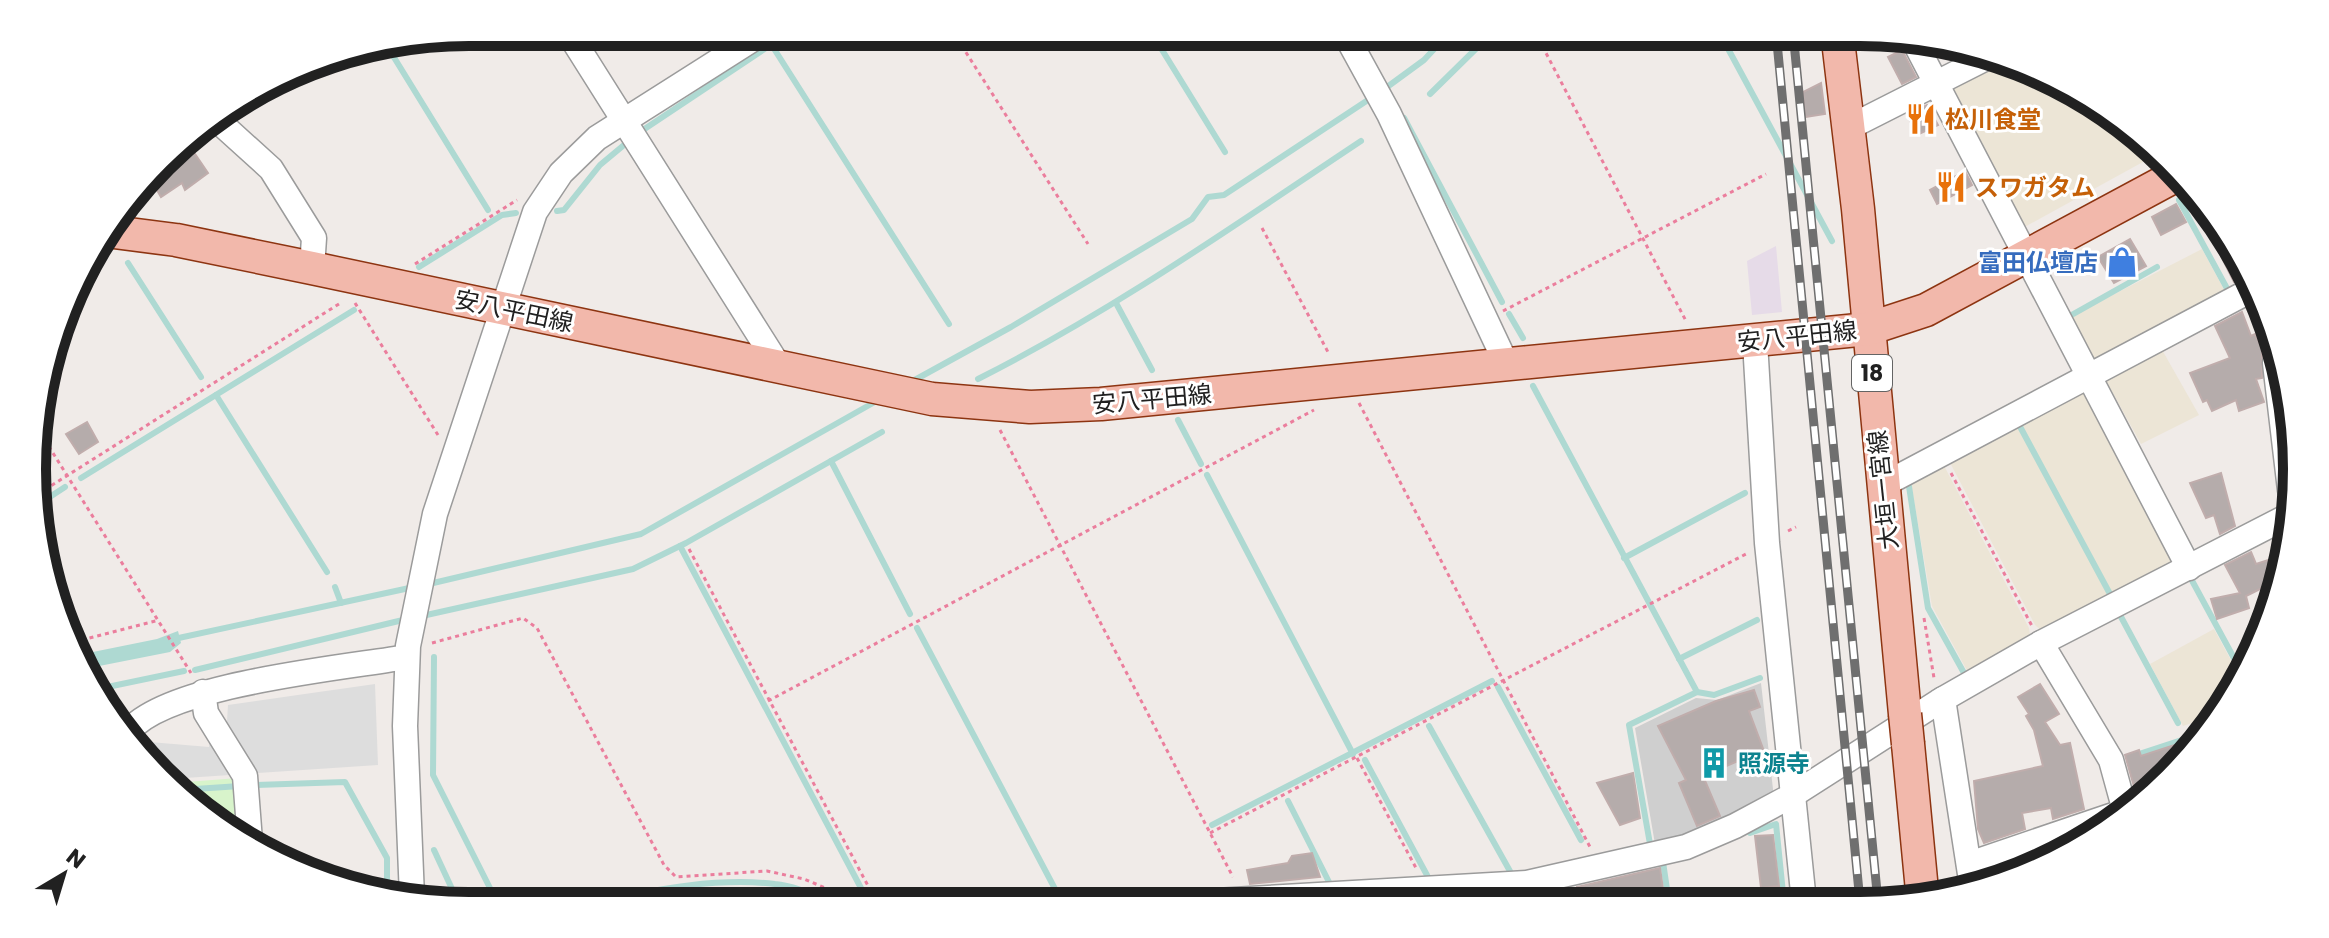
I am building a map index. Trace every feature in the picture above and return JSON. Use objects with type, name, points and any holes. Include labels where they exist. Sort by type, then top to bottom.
[{"type":"main road","name":"大垣一宮線","points":[[1839,46],[1922,887]]},
{"type":"main road","name":"安八平田線","points":[[118,233],[176,240],[932,399],[987,406],[1101,404],[1343,388],[1506,363],[1868,329],[1926,310],[2168,180]]},
{"type":"street","points":[[577,46],[780,368]]},
{"type":"street","points":[[412,888],[405,726],[409,646],[425,561],[453,459],[535,212],[561,173],[623,119],[741,46]]},
{"type":"street","points":[[1352,46],[1389,114],[1506,363]]},
{"type":"street","points":[[1919,51],[2189,568]]},
{"type":"street","points":[[1848,128],[1978,63]]},
{"type":"street","points":[[223,125],[271,169],[314,238],[312,268]]},
{"type":"street","points":[[1883,485],[2245,293]]},
{"type":"street","points":[[1755,342],[1767,543],[1803,892]]},
{"type":"street","points":[[1394,892],[1527,883],[1686,847],[1793,795],[1943,699],[2041,643],[2279,520]]},
{"type":"street","points":[[2041,643],[2111,760],[2122,801]]},
{"type":"street","points":[[133,727],[146,715],[203,692],[409,646]]},
{"type":"street","points":[[203,692],[206,713],[245,776],[249,830]]},
{"type":"street","points":[[1943,699],[1971,876],[2081,830]]},
{"type":"path","points":[[962,46],[1088,244]]},
{"type":"path","points":[[1542,46],[1698,346]]},
{"type":"path","points":[[1487,319],[1766,174]]},
{"type":"path","points":[[382,284],[517,200]]},
{"type":"path","points":[[1262,228],[1343,388],[1601,868]]},
{"type":"path","points":[[47,489],[351,297],[453,459]]},
{"type":"path","points":[[768,701],[1322,405],[1343,388]]},
{"type":"path","points":[[987,406],[1242,892]]},
{"type":"path","points":[[47,444],[182,658]]},
{"type":"path","points":[[1940,453],[2041,643]]},
{"type":"path","points":[[1210,833],[1767,543]]},
{"type":"path","points":[[689,549],[871,892]]},
{"type":"path","points":[[409,646],[523,618],[537,628],[664,865],[676,877],[767,871],[804,879],[835,892]]},
{"type":"path","points":[[82,640],[160,620]]},
{"type":"path","points":[[1357,758],[1427,889]]},
{"type":"shaded area","points":[[1988,66],[1996,68],[2072,103],[2118,133],[2148,159],[2021,229],[1950,85]]},
{"type":"shaded area","points":[[1776,246],[1782,312],[1752,315],[1747,261]]},
{"type":"shaded area","points":[[2202,249],[2228,297],[2099,367],[2072,316]]},
{"type":"shaded area","points":[[2161,348],[2199,415],[2141,444],[2104,377]]},
{"type":"shaded area","points":[[2082,384],[2174,552],[2171,566],[2044,633],[2035,625],[1946,455]]},
{"type":"shaded area","points":[[1940,458],[2029,628],[2031,643],[1970,676],[1932,606],[1910,477]]},
{"type":"shaded area","points":[[2214,629],[2234,666],[2201,720],[2183,726],[2150,664]]},
{"type":"shaded area","points":[[1761,683],[1774,798],[1730,822],[1655,844],[1635,728],[1696,698],[1717,700]]},
{"type":"shaded area","points":[[375,684],[378,765],[181,778],[146,742],[209,747],[211,729],[227,721],[228,705]]},
{"type":"green space","points":[[238,778],[241,825],[211,805],[185,782]]},
{"type":"water","points":[[178,631],[181,643],[170,652],[96,667],[88,653],[157,639]]},
{"type":"building","points":[[1902,50],[1916,77],[1902,84],[1888,57]]},
{"type":"building","points":[[1821,83],[1825,114],[1805,117],[1803,92]]},
{"type":"building","name":"松川食堂","points":[[1927,105],[1938,125],[1917,135],[1907,115]]},
{"type":"building","points":[[192,149],[208,173],[185,190],[182,183],[161,197],[155,186]]},
{"type":"building","name":"スワガタム","points":[[1965,171],[1972,185],[1937,204],[1930,190]]},
{"type":"building","points":[[2176,204],[2186,222],[2161,235],[2152,217]]},
{"type":"building","points":[[2209,232],[2212,234],[2238,280],[2234,282]]},
{"type":"building","name":"富田仏壇店","points":[[2130,239],[2146,266],[2114,283],[2098,257]]},
{"type":"building","points":[[2242,312],[2251,336],[2255,334],[2262,349],[2262,378],[2256,379],[2264,402],[2239,411],[2236,400],[2212,411],[2207,400],[2203,402],[2190,373],[2230,358],[2215,326]]},
{"type":"building","points":[[87,422],[98,442],[79,454],[66,434]]},
{"type":"building","points":[[2221,473],[2235,526],[2220,534],[2214,515],[2206,518],[2190,483]]},
{"type":"building","points":[[2251,552],[2256,564],[2274,558],[2267,586],[2246,596],[2249,608],[2217,619],[2211,599],[2240,593],[2225,565]]},
{"type":"building","points":[[2040,684],[2059,714],[2045,722],[2060,745],[2070,743],[2084,809],[2053,819],[2051,808],[2022,813],[2025,829],[1984,843],[1978,829],[1974,781],[2043,766],[2034,730],[2026,716],[2029,714],[2018,697]]},
{"type":"building","name":"照源寺","points":[[1754,690],[1760,707],[1749,711],[1765,754],[1747,761],[1745,758],[1703,776],[1720,816],[1697,826],[1679,783],[1686,780],[1658,726],[1716,701]]},
{"type":"building","points":[[2183,742],[2135,790],[2125,755],[2139,750],[2141,756]]},
{"type":"building","points":[[1633,773],[1640,818],[1620,825],[1597,783]]},
{"type":"building","points":[[1773,835],[1779,886],[1761,888],[1755,836]]},
{"type":"building","points":[[1312,853],[1320,877],[1250,884],[1247,870],[1288,863],[1292,856]]},
{"type":"building","points":[[1660,868],[1663,892],[1578,892],[1577,887]]},
{"type":"waterway","points":[[643,130],[769,46]]},
{"type":"waterway","points":[[772,46],[949,324]]},
{"type":"waterway","points":[[1160,46],[1225,152]]},
{"type":"waterway","points":[[1383,90],[1424,60],[1437,46]]},
{"type":"waterway","points":[[1430,94],[1479,46]]},
{"type":"waterway","points":[[1727,46],[1832,241]]},
{"type":"waterway","points":[[391,53],[488,210]]},
{"type":"waterway","points":[[911,382],[1011,327],[1192,219],[1208,197],[1224,195],[1374,96]]},
{"type":"waterway","points":[[1404,118],[1502,302]]},
{"type":"waterway","points":[[557,211],[564,210],[600,165],[630,140]]},
{"type":"waterway","points":[[978,379],[1126,296],[1361,141]]},
{"type":"waterway","points":[[2179,200],[2230,294]]},
{"type":"waterway","points":[[419,267],[502,215],[516,213]]},
{"type":"waterway","points":[[128,263],[201,377]]},
{"type":"waterway","points":[[2068,317],[2157,267]]},
{"type":"waterway","points":[[1116,303],[1152,370]]},
{"type":"waterway","points":[[81,478],[354,310]]},
{"type":"waterway","points":[[1509,314],[1523,338]]},
{"type":"waterway","points":[[1533,386],[1697,692],[1629,725],[1650,844]]},
{"type":"waterway","points":[[216,395],[327,572]]},
{"type":"waterway","points":[[429,584],[641,534],[880,399]]},
{"type":"waterway","points":[[1178,420],[1201,464]]},
{"type":"waterway","points":[[2017,421],[2110,594]]},
{"type":"waterway","points":[[422,616],[633,569],[686,543],[882,432]]},
{"type":"waterway","points":[[831,461],[910,614]]},
{"type":"waterway","points":[[1207,475],[1353,754]]},
{"type":"waterway","points":[[1908,480],[1928,608],[1964,673]]},
{"type":"waterway","points":[[47,499],[65,487]]},
{"type":"waterway","points":[[1624,558],[1745,493]]},
{"type":"waterway","points":[[680,546],[861,888]]},
{"type":"waterway","points":[[2189,575],[2236,662]]},
{"type":"waterway","points":[[335,587],[341,603]]},
{"type":"waterway","points":[[174,639],[414,587]]},
{"type":"waterway","points":[[2120,615],[2178,723]]},
{"type":"waterway","points":[[195,670],[407,619]]},
{"type":"waterway","points":[[1679,659],[1757,620]]},
{"type":"waterway","points":[[917,628],[1057,892]]},
{"type":"waterway","points":[[434,657],[433,775],[492,892]]},
{"type":"waterway","points":[[107,687],[184,671]]},
{"type":"waterway","points":[[1697,692],[1714,695],[1760,678]]},
{"type":"waterway","points":[[1212,825],[1492,681]]},
{"type":"waterway","points":[[1498,687],[1581,840]]},
{"type":"waterway","points":[[1429,726],[1511,873]]},
{"type":"waterway","points":[[2142,753],[2186,739]]},
{"type":"waterway","points":[[1365,760],[1428,877]]},
{"type":"waterway","points":[[256,785],[345,782],[387,858],[387,884]]},
{"type":"waterway","points":[[193,789],[240,786]]},
{"type":"waterway","points":[[1288,801],[1330,884]]},
{"type":"waterway","points":[[1750,833],[1776,824],[1783,892]]},
{"type":"waterway","points":[[434,850],[453,891]]},
{"type":"waterway","points":[[1663,862],[1667,892]]},
{"type":"waterway","points":[[650,892],[724,882],[775,884],[807,892]]},
{"type":"railway","points":[[1777,46],[1859,892]]},
{"type":"railway","points":[[1794,46],[1877,891]]},
{"type":"place","name":"松川食堂","points":[[1921,119]]},
{"type":"place","name":"スワガタム","points":[[1951,187]]},
{"type":"place","name":"富田仏壇店","points":[[2122,262]]},
{"type":"place","name":"照源寺","points":[[1714,763]]}]
